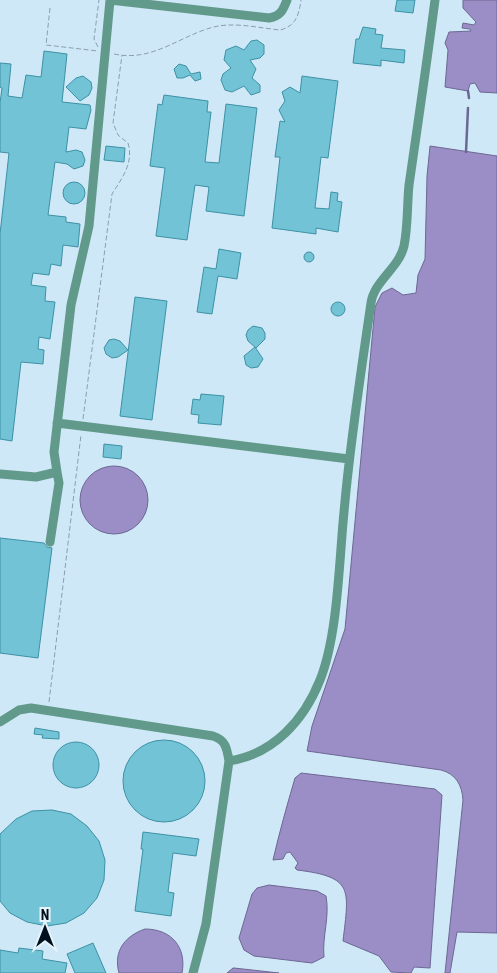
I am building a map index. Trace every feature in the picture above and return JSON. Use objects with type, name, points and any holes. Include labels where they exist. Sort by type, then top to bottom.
[{"type":"street","points":[[50,542],[59,483],[54,452],[57,423],[71,305],[89,226],[110,0],[269,18],[277,16],[282,12],[286,0]]},
{"type":"street","points":[[229,760],[258,753],[276,742],[300,717],[320,681],[324,669],[332,629],[349,459],[372,293],[396,262],[404,247],[406,207],[435,0]]},
{"type":"street","points":[[57,423],[349,459]]},
{"type":"street","points":[[0,474],[36,477],[58,472]]},
{"type":"street","points":[[0,722],[24,708],[213,736],[221,739],[225,745],[229,760],[206,924],[193,973]]},
{"type":"path","points":[[99,0],[94,43],[104,52]]},
{"type":"path","points":[[50,8],[46,45],[122,55],[152,53],[209,28],[223,25],[280,30],[287,28],[299,17],[301,0]]},
{"type":"path","points":[[48,711],[112,194],[127,171],[130,161],[128,144],[118,135],[113,123],[122,55]]},
{"type":"shaded area","points":[[463,0],[497,0],[497,93],[480,92],[475,83],[470,84],[468,91],[445,87],[448,50],[445,43],[449,32],[471,31],[470,29],[462,28],[463,23],[474,25],[476,22],[463,8]]},
{"type":"shaded area","points":[[430,146],[497,156],[497,933],[457,932],[450,973],[445,973],[463,800],[460,785],[451,774],[441,770],[307,751],[312,726],[345,629],[375,307],[382,293],[392,288],[403,295],[416,293],[418,275],[425,259],[427,176]]},
{"type":"shaded area","points":[[114,466],[127,469],[138,476],[145,487],[148,500],[145,513],[138,524],[127,531],[114,534],[101,531],[90,524],[83,513],[80,500],[83,487],[90,476],[101,469]]},
{"type":"shaded area","points":[[301,773],[435,789],[442,795],[430,968],[414,967],[411,973],[391,972],[379,956],[343,941],[346,898],[344,889],[338,882],[316,873],[297,870],[295,868],[298,863],[290,852],[286,853],[283,859],[273,860],[295,778]]},
{"type":"shaded area","points":[[269,885],[317,891],[326,896],[324,957],[312,963],[254,956],[244,950],[239,938],[252,894],[257,888]]},
{"type":"shaded area","points":[[145,929],[162,932],[175,941],[182,955],[182,973],[119,973],[118,958],[122,945],[126,940]]},
{"type":"shaded area","points":[[234,968],[279,973],[227,973]]},
{"type":"building","points":[[397,0],[415,0],[413,13],[395,11]]},
{"type":"building","points":[[363,27],[376,29],[375,34],[383,35],[381,48],[405,50],[404,63],[381,60],[381,66],[353,63],[356,39],[359,39]]},
{"type":"building","points":[[257,40],[264,45],[264,54],[260,58],[250,60],[256,69],[252,78],[260,85],[260,92],[251,95],[244,86],[232,92],[225,90],[221,80],[223,74],[231,68],[224,60],[226,50],[236,46],[244,50],[251,41]]},
{"type":"building","points":[[44,51],[67,54],[62,102],[90,105],[91,110],[86,129],[69,127],[66,152],[76,150],[82,152],[85,160],[83,166],[74,169],[67,164],[55,162],[48,215],[66,217],[66,222],[80,224],[78,247],[63,245],[61,266],[51,264],[49,275],[33,273],[31,285],[46,287],[45,301],[55,302],[50,339],[39,337],[38,349],[44,350],[43,364],[21,362],[12,441],[0,439],[0,234],[9,153],[0,152],[0,103],[2,88],[0,87],[0,63],[11,64],[8,96],[22,98],[26,75],[41,77]]},
{"type":"building","points":[[179,64],[186,66],[191,74],[200,72],[201,79],[195,81],[190,75],[177,78],[174,69]]},
{"type":"building","points":[[83,76],[91,82],[92,88],[89,95],[80,101],[66,87],[76,78]]},
{"type":"building","points":[[302,76],[338,81],[328,158],[321,157],[315,208],[329,209],[331,192],[338,193],[337,201],[342,202],[338,232],[316,228],[316,234],[272,228],[280,157],[275,157],[280,121],[285,122],[279,110],[285,101],[282,92],[290,87],[300,93]]},
{"type":"building","points":[[164,95],[208,101],[207,112],[211,112],[205,162],[219,163],[226,104],[257,108],[244,216],[206,211],[209,187],[195,185],[187,240],[156,236],[165,168],[150,166],[158,104],[162,105]]},
{"type":"building","points":[[106,146],[125,148],[124,162],[104,160]]},
{"type":"building","points":[[74,182],[82,185],[85,193],[82,201],[74,204],[66,201],[63,193],[66,185]]},
{"type":"building","points":[[219,249],[241,253],[237,279],[218,276],[212,314],[197,312],[204,267],[216,269]]},
{"type":"building","points":[[307,252],[311,252],[314,257],[313,261],[307,262],[304,259],[304,255]]},
{"type":"building","points":[[135,297],[167,301],[152,420],[120,416]]},
{"type":"building","points":[[335,302],[341,302],[345,309],[341,316],[335,316],[331,312],[331,306]]},
{"type":"building","points":[[253,326],[262,328],[265,333],[265,339],[256,348],[248,341],[246,335]]},
{"type":"building","points":[[109,340],[120,341],[128,350],[118,357],[112,358],[106,354],[104,348]]},
{"type":"building","points":[[255,347],[263,359],[258,367],[251,368],[246,365],[244,356]]},
{"type":"building","points":[[201,394],[224,396],[221,425],[198,423],[199,415],[191,414],[193,399],[200,400]]},
{"type":"building","points":[[104,444],[122,446],[121,459],[103,457]]},
{"type":"building","points":[[0,538],[44,543],[47,547],[52,548],[38,658],[0,653]]},
{"type":"building","points":[[35,728],[59,732],[59,739],[42,738],[43,735],[34,734]]},
{"type":"building","points":[[164,740],[180,743],[193,752],[202,765],[205,781],[202,797],[193,810],[180,819],[164,822],[148,819],[135,810],[126,797],[123,781],[126,765],[135,752],[148,743]]},
{"type":"building","points":[[81,742],[85,743],[95,752],[98,756],[98,774],[89,784],[81,788],[71,788],[63,784],[54,774],[53,760],[57,752],[67,743]]},
{"type":"building","points":[[52,810],[71,814],[87,826],[99,841],[105,860],[104,880],[97,898],[84,913],[66,923],[47,926],[27,922],[10,913],[0,901],[0,834],[16,819],[32,811]]},
{"type":"building","points":[[143,832],[199,839],[196,856],[173,853],[168,892],[174,893],[171,916],[135,911],[143,849],[141,849]]},
{"type":"building","points":[[93,943],[106,973],[75,973],[67,954]]},
{"type":"building","points":[[19,948],[43,951],[42,959],[67,963],[65,973],[0,973],[0,950],[18,953]]},
{"type":"waterway","points":[[468,91],[469,98]]},
{"type":"waterway","points":[[466,152],[468,108]]}]
